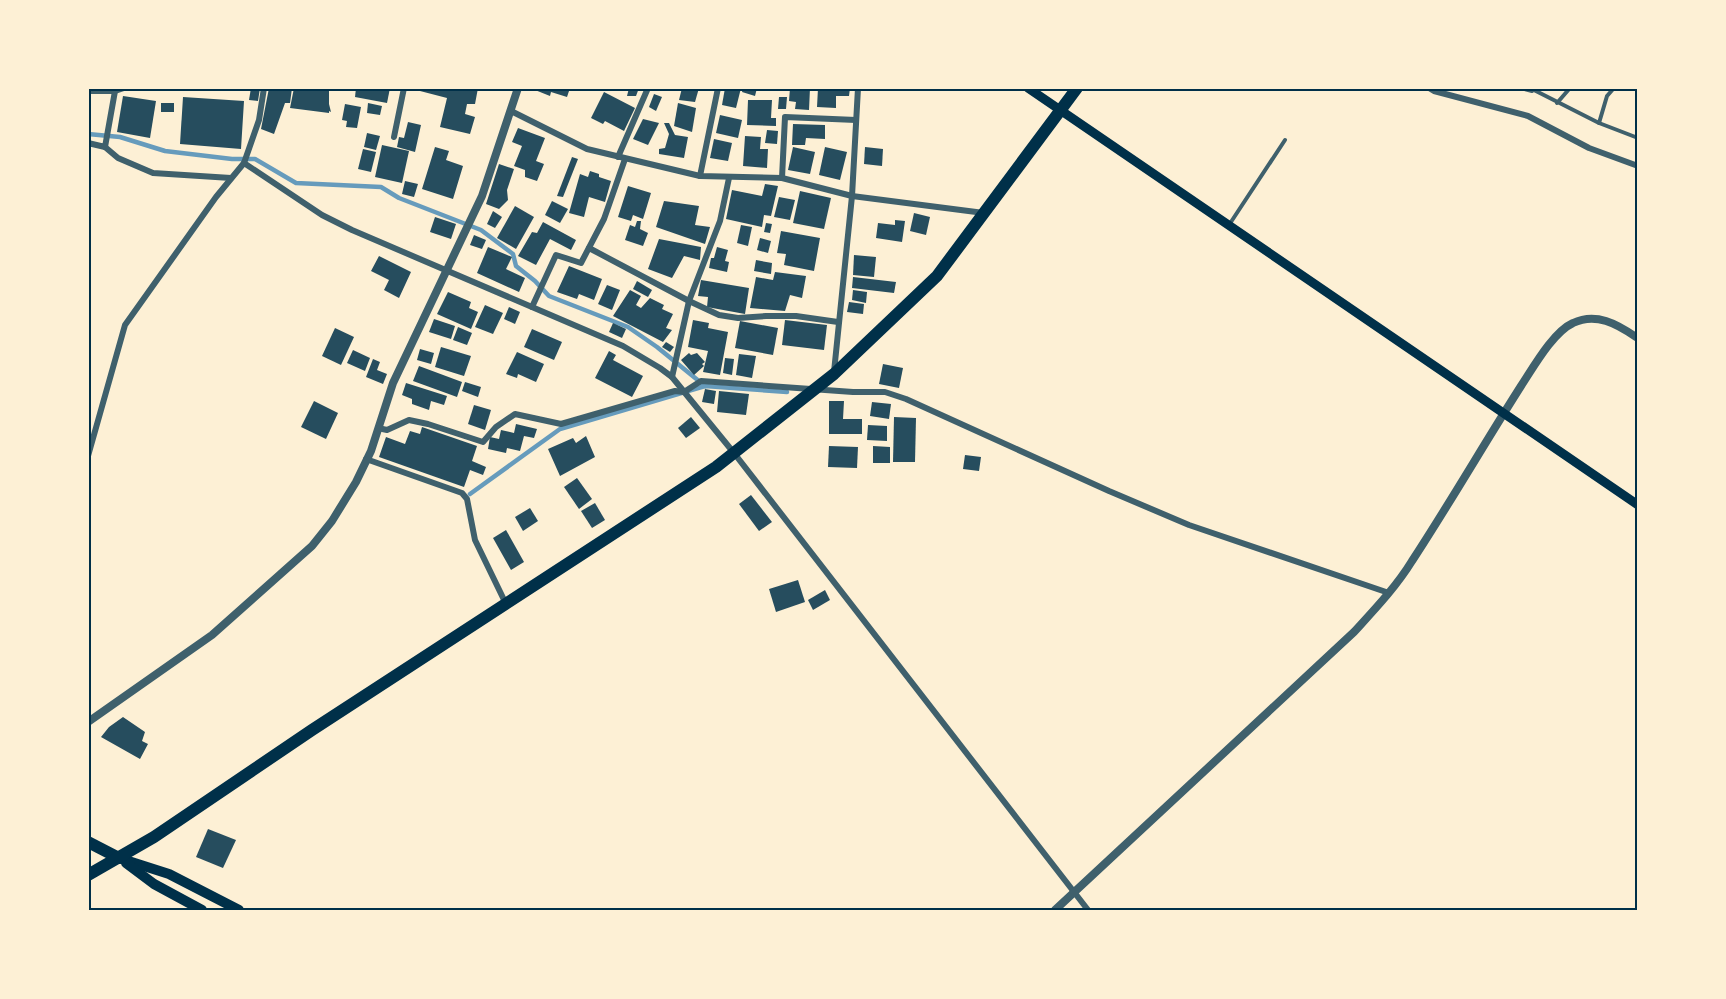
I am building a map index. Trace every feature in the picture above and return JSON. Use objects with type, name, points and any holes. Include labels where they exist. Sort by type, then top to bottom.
[{"type":"highway","points":[[88,875],[154,837],[312,730],[716,466],[834,374],[937,276],[1077,88]]},
{"type":"highway","points":[[88,842],[119,858]]},
{"type":"main road","points":[[1028,88],[1638,505]]},
{"type":"main road","points":[[119,858],[154,884],[202,910]]},
{"type":"main road","points":[[119,858],[169,874],[239,910]]},
{"type":"street","points":[[88,91],[115,91],[124,88]]},
{"type":"street","points":[[88,456],[125,325],[244,163],[259,120],[264,88]]},
{"type":"street","points":[[394,137],[404,88]]},
{"type":"street","points":[[88,722],[212,635],[312,546],[332,521],[356,482],[393,383],[482,196],[518,88]]},
{"type":"street","points":[[532,307],[556,255],[581,263],[589,248],[604,219],[622,158],[648,88]]},
{"type":"street","points":[[700,176],[718,88]]},
{"type":"street","points":[[834,374],[852,196],[858,88]]},
{"type":"street","points":[[1429,88],[1434,92],[1528,116],[1589,148],[1638,166]]},
{"type":"street","points":[[105,147],[115,91]]},
{"type":"street","points":[[511,111],[586,149],[700,176],[782,178],[852,196],[984,213]]},
{"type":"street","points":[[782,178],[785,117],[856,120]]},
{"type":"street","points":[[88,143],[105,147],[118,158],[153,173],[231,178]]},
{"type":"street","points":[[244,163],[322,215],[623,346],[672,377],[734,453],[1088,910]]},
{"type":"street","points":[[672,377],[689,302],[720,221],[729,178]]},
{"type":"street","points":[[589,248],[689,302],[719,315],[738,318],[796,316],[838,322]]},
{"type":"street","points":[[1055,910],[1354,632],[1389,593],[1551,341],[1571,323],[1591,318],[1614,323],[1636,337]]},
{"type":"street","points":[[378,428],[387,430],[409,420],[483,442],[495,427],[515,414],[561,424],[675,391],[684,392],[700,381],[853,392],[885,392],[906,399],[1188,525],[1389,593]]},
{"type":"street","points":[[366,459],[462,493],[467,499],[475,540],[506,605]]},
{"type":"lane","points":[[1521,88],[1536,92]]},
{"type":"lane","points":[[1530,88],[1599,123],[1638,138]]},
{"type":"lane","points":[[1557,103],[1570,88]]},
{"type":"lane","points":[[1599,123],[1607,96],[1614,88]]},
{"type":"lane","points":[[1228,226],[1284,140]]},
{"type":"building","points":[[251,88],[260,88],[258,101],[249,100]]},
{"type":"building","points":[[269,88],[292,88],[290,103],[285,103],[274,134],[261,129]]},
{"type":"building","points":[[294,88],[329,88],[331,112],[290,108]]},
{"type":"building","points":[[356,88],[390,88],[387,103],[355,97]]},
{"type":"building","points":[[421,88],[478,88],[475,104],[467,104],[465,114],[475,117],[470,134],[440,127],[447,98],[420,91]]},
{"type":"building","points":[[530,88],[570,88],[567,97],[551,92],[550,96]]},
{"type":"building","points":[[629,88],[639,88],[636,96],[627,96]]},
{"type":"building","points":[[682,88],[699,88],[695,102],[679,100]]},
{"type":"building","points":[[725,88],[741,88],[736,108],[722,105]]},
{"type":"building","points":[[743,88],[757,88],[755,96],[742,92]]},
{"type":"building","points":[[790,88],[810,88],[809,110],[795,109],[796,102],[789,101]]},
{"type":"building","points":[[818,88],[850,88],[849,96],[836,96],[836,108],[817,107]]},
{"type":"building","points":[[604,92],[635,108],[624,131],[605,121],[603,124],[591,118]]},
{"type":"building","points":[[654,94],[662,97],[656,111],[649,107]]},
{"type":"building","points":[[123,96],[156,101],[150,138],[117,132]]},
{"type":"building","points":[[183,97],[244,101],[241,149],[180,144]]},
{"type":"building","points":[[779,97],[787,97],[786,109],[778,109]]},
{"type":"building","points":[[748,100],[772,100],[771,118],[776,118],[776,126],[747,125]]},
{"type":"building","points":[[161,103],[174,103],[174,112],[161,112]]},
{"type":"building","points":[[368,103],[382,106],[380,115],[367,113]]},
{"type":"building","points":[[678,103],[696,108],[692,132],[674,126]]},
{"type":"building","points":[[345,104],[361,107],[357,128],[346,127],[347,121],[342,120]]},
{"type":"building","points":[[720,115],[742,120],[738,138],[716,133]]},
{"type":"building","points":[[643,119],[659,123],[648,145],[633,139]]},
{"type":"building","points":[[408,122],[421,125],[415,152],[397,147],[399,137],[404,138]]},
{"type":"building","points":[[664,123],[669,123],[675,135],[688,137],[684,158],[659,154],[659,149],[665,148],[669,134]]},
{"type":"building","points":[[793,124],[825,125],[825,139],[806,138],[805,145],[792,145]]},
{"type":"building","points":[[518,128],[545,138],[536,161],[544,164],[537,181],[525,177],[525,170],[514,166],[522,146],[512,142]]},
{"type":"building","points":[[767,130],[778,131],[777,144],[765,143]]},
{"type":"building","points":[[367,133],[380,136],[376,150],[364,147]]},
{"type":"building","points":[[745,136],[761,137],[760,149],[768,149],[767,168],[743,166]]},
{"type":"building","points":[[714,139],[732,143],[728,161],[710,158]]},
{"type":"building","points":[[382,145],[409,151],[402,183],[375,177]]},
{"type":"building","points":[[435,147],[449,151],[446,160],[463,166],[453,199],[422,189]]},
{"type":"building","points":[[793,147],[815,152],[810,174],[788,170]]},
{"type":"building","points":[[825,147],[847,152],[840,180],[819,175]]},
{"type":"building","points":[[865,147],[883,149],[882,166],[864,164]]},
{"type":"building","points":[[363,149],[376,152],[371,172],[358,169]]},
{"type":"building","points":[[572,157],[578,159],[563,197],[557,196]]},
{"type":"building","points":[[499,164],[514,169],[507,190],[508,200],[499,209],[486,204]]},
{"type":"building","points":[[590,171],[611,181],[605,202],[589,197],[584,217],[569,213],[580,174],[588,177]]},
{"type":"building","points":[[405,181],[418,184],[414,197],[402,194]]},
{"type":"building","points":[[765,184],[778,186],[771,216],[764,215],[762,227],[726,219],[732,190],[762,196]]},
{"type":"building","points":[[628,186],[651,193],[643,219],[633,215],[631,221],[618,217]]},
{"type":"building","points":[[800,191],[831,198],[824,229],[793,223]]},
{"type":"building","points":[[779,197],[795,200],[790,220],[774,217]]},
{"type":"building","points":[[552,201],[568,209],[560,223],[545,215]]},
{"type":"building","points":[[664,201],[699,206],[695,225],[710,227],[705,244],[656,227]]},
{"type":"building","points":[[515,206],[534,217],[516,249],[497,238]]},
{"type":"building","points":[[493,211],[502,217],[495,228],[487,224]]},
{"type":"building","points":[[914,213],[930,217],[926,235],[910,231]]},
{"type":"building","points":[[435,217],[456,224],[451,239],[430,232]]},
{"type":"building","points":[[895,220],[905,221],[902,242],[876,238],[878,223],[895,225]]},
{"type":"building","points":[[637,221],[641,221],[640,229],[648,233],[643,246],[625,240],[630,225],[635,227]]},
{"type":"building","points":[[543,222],[576,240],[571,250],[550,239],[536,265],[518,256],[532,232],[537,233]]},
{"type":"building","points":[[766,223],[772,224],[770,233],[764,232]]},
{"type":"building","points":[[741,225],[752,227],[748,246],[737,243]]},
{"type":"building","points":[[781,231],[820,238],[814,271],[784,265],[786,254],[777,253]]},
{"type":"building","points":[[474,235],[486,240],[482,249],[470,245]]},
{"type":"building","points":[[760,238],[771,241],[768,253],[757,250]]},
{"type":"building","points":[[659,239],[701,247],[700,260],[684,256],[672,278],[648,269]]},
{"type":"building","points":[[488,247],[512,257],[506,269],[525,278],[519,292],[477,273]]},
{"type":"building","points":[[717,247],[728,250],[725,261],[729,262],[727,272],[709,268]]},
{"type":"building","points":[[854,255],[876,257],[874,277],[853,275]]},
{"type":"building","points":[[379,256],[411,272],[399,298],[384,290],[389,280],[371,271]]},
{"type":"building","points":[[756,260],[772,263],[771,274],[754,271]]},
{"type":"building","points":[[569,266],[602,279],[594,300],[579,294],[577,299],[557,292]]},
{"type":"building","points":[[775,272],[806,276],[802,298],[790,295],[785,311],[750,308],[756,277],[773,280]]},
{"type":"building","points":[[853,277],[896,282],[894,293],[852,288]]},
{"type":"building","points":[[701,280],[749,288],[745,314],[707,307],[708,297],[698,296]]},
{"type":"building","points":[[637,281],[652,290],[648,297],[633,289]]},
{"type":"building","points":[[607,285],[620,290],[612,310],[598,304]]},
{"type":"building","points":[[630,290],[641,296],[636,305],[641,308],[650,298],[664,305],[662,309],[673,314],[666,328],[672,330],[663,342],[613,316]]},
{"type":"building","points":[[853,290],[867,292],[866,303],[852,300]]},
{"type":"building","points":[[448,292],[471,302],[469,308],[478,312],[471,329],[437,314]]},
{"type":"building","points":[[849,302],[864,304],[863,314],[847,312]]},
{"type":"building","points":[[485,305],[503,313],[493,334],[475,327]]},
{"type":"building","points":[[509,307],[520,312],[515,324],[504,319]]},
{"type":"building","points":[[434,319],[455,326],[451,339],[429,332]]},
{"type":"building","points":[[693,320],[709,323],[708,328],[728,332],[720,375],[703,372],[708,351],[688,347]]},
{"type":"building","points":[[785,320],[827,325],[824,350],[782,345]]},
{"type":"building","points":[[740,321],[778,328],[773,355],[735,348]]},
{"type":"building","points":[[613,323],[626,329],[622,338],[609,332]]},
{"type":"building","points":[[458,327],[472,333],[467,345],[453,340]]},
{"type":"building","points":[[335,328],[354,337],[341,365],[322,356]]},
{"type":"building","points":[[532,329],[562,342],[554,360],[524,347]]},
{"type":"building","points":[[666,342],[674,347],[670,352],[662,347]]},
{"type":"building","points":[[441,347],[471,356],[464,376],[435,367]]},
{"type":"building","points":[[420,349],[434,353],[431,364],[417,360]]},
{"type":"building","points":[[353,350],[370,358],[365,371],[347,363]]},
{"type":"building","points":[[609,351],[616,355],[613,360],[643,376],[632,397],[595,378]]},
{"type":"building","points":[[517,352],[544,364],[536,382],[518,374],[517,378],[506,374]]},
{"type":"building","points":[[689,353],[691,355],[697,353],[705,362],[702,364],[704,366],[694,375],[681,360]]},
{"type":"building","points":[[739,354],[756,356],[752,378],[736,375]]},
{"type":"building","points":[[725,358],[734,359],[732,375],[723,373]]},
{"type":"building","points":[[373,359],[380,362],[377,370],[387,374],[383,384],[366,377]]},
{"type":"building","points":[[883,364],[903,368],[899,388],[879,384]]},
{"type":"building","points":[[419,366],[462,382],[457,397],[413,381]]},
{"type":"building","points":[[465,382],[481,387],[478,397],[462,391]]},
{"type":"building","points":[[406,383],[447,396],[444,405],[431,401],[429,410],[412,404],[412,399],[402,395]]},
{"type":"building","points":[[705,389],[716,391],[714,404],[702,402]]},
{"type":"building","points":[[719,391],[749,394],[746,415],[717,412]]},
{"type":"building","points":[[314,401],[338,413],[326,439],[301,427]]},
{"type":"building","points":[[829,401],[844,401],[843,419],[862,419],[862,434],[829,434]]},
{"type":"building","points":[[872,402],[891,404],[889,419],[870,416]]},
{"type":"building","points":[[474,405],[491,410],[485,430],[468,424]]},
{"type":"building","points":[[691,417],[700,428],[686,438],[678,428]]},
{"type":"building","points":[[894,417],[916,418],[915,462],[893,462]]},
{"type":"building","points":[[516,424],[537,429],[534,438],[524,436],[520,451],[507,448],[506,453],[488,449],[490,437],[499,439],[501,430],[514,433]]},
{"type":"building","points":[[868,425],[887,426],[887,441],[867,440]]},
{"type":"building","points":[[422,427],[477,446],[472,461],[486,467],[483,475],[470,470],[464,487],[379,457],[386,437],[405,444],[410,431],[420,434]]},
{"type":"building","points":[[586,436],[595,457],[560,476],[548,449],[573,438],[576,443]]},
{"type":"building","points":[[829,446],[858,447],[857,468],[828,467]]},
{"type":"building","points":[[873,446],[890,447],[890,463],[873,463]]},
{"type":"building","points":[[965,455],[981,457],[979,471],[963,469]]},
{"type":"building","points":[[577,478],[592,499],[579,509],[564,487]]},
{"type":"building","points":[[751,495],[772,522],[759,531],[739,504]]},
{"type":"building","points":[[595,503],[605,520],[592,528],[581,511]]},
{"type":"building","points":[[530,508],[538,521],[523,531],[515,517]]},
{"type":"building","points":[[506,530],[524,562],[511,570],[493,538]]},
{"type":"building","points":[[798,580],[805,602],[776,612],[769,589]]},
{"type":"building","points":[[825,590],[830,600],[813,610],[808,600]]},
{"type":"building","points":[[123,717],[145,732],[142,741],[148,744],[140,759],[101,737],[109,727]]},
{"type":"building","points":[[208,829],[236,840],[223,868],[196,857]]},
{"type":"waterway","points":[[88,134],[120,137],[165,151],[232,159],[255,159],[296,183],[381,187],[399,198],[481,230],[513,254],[516,266],[549,296],[628,327],[705,386]]},
{"type":"waterway","points":[[470,494],[560,429],[705,386],[787,392]]}]
